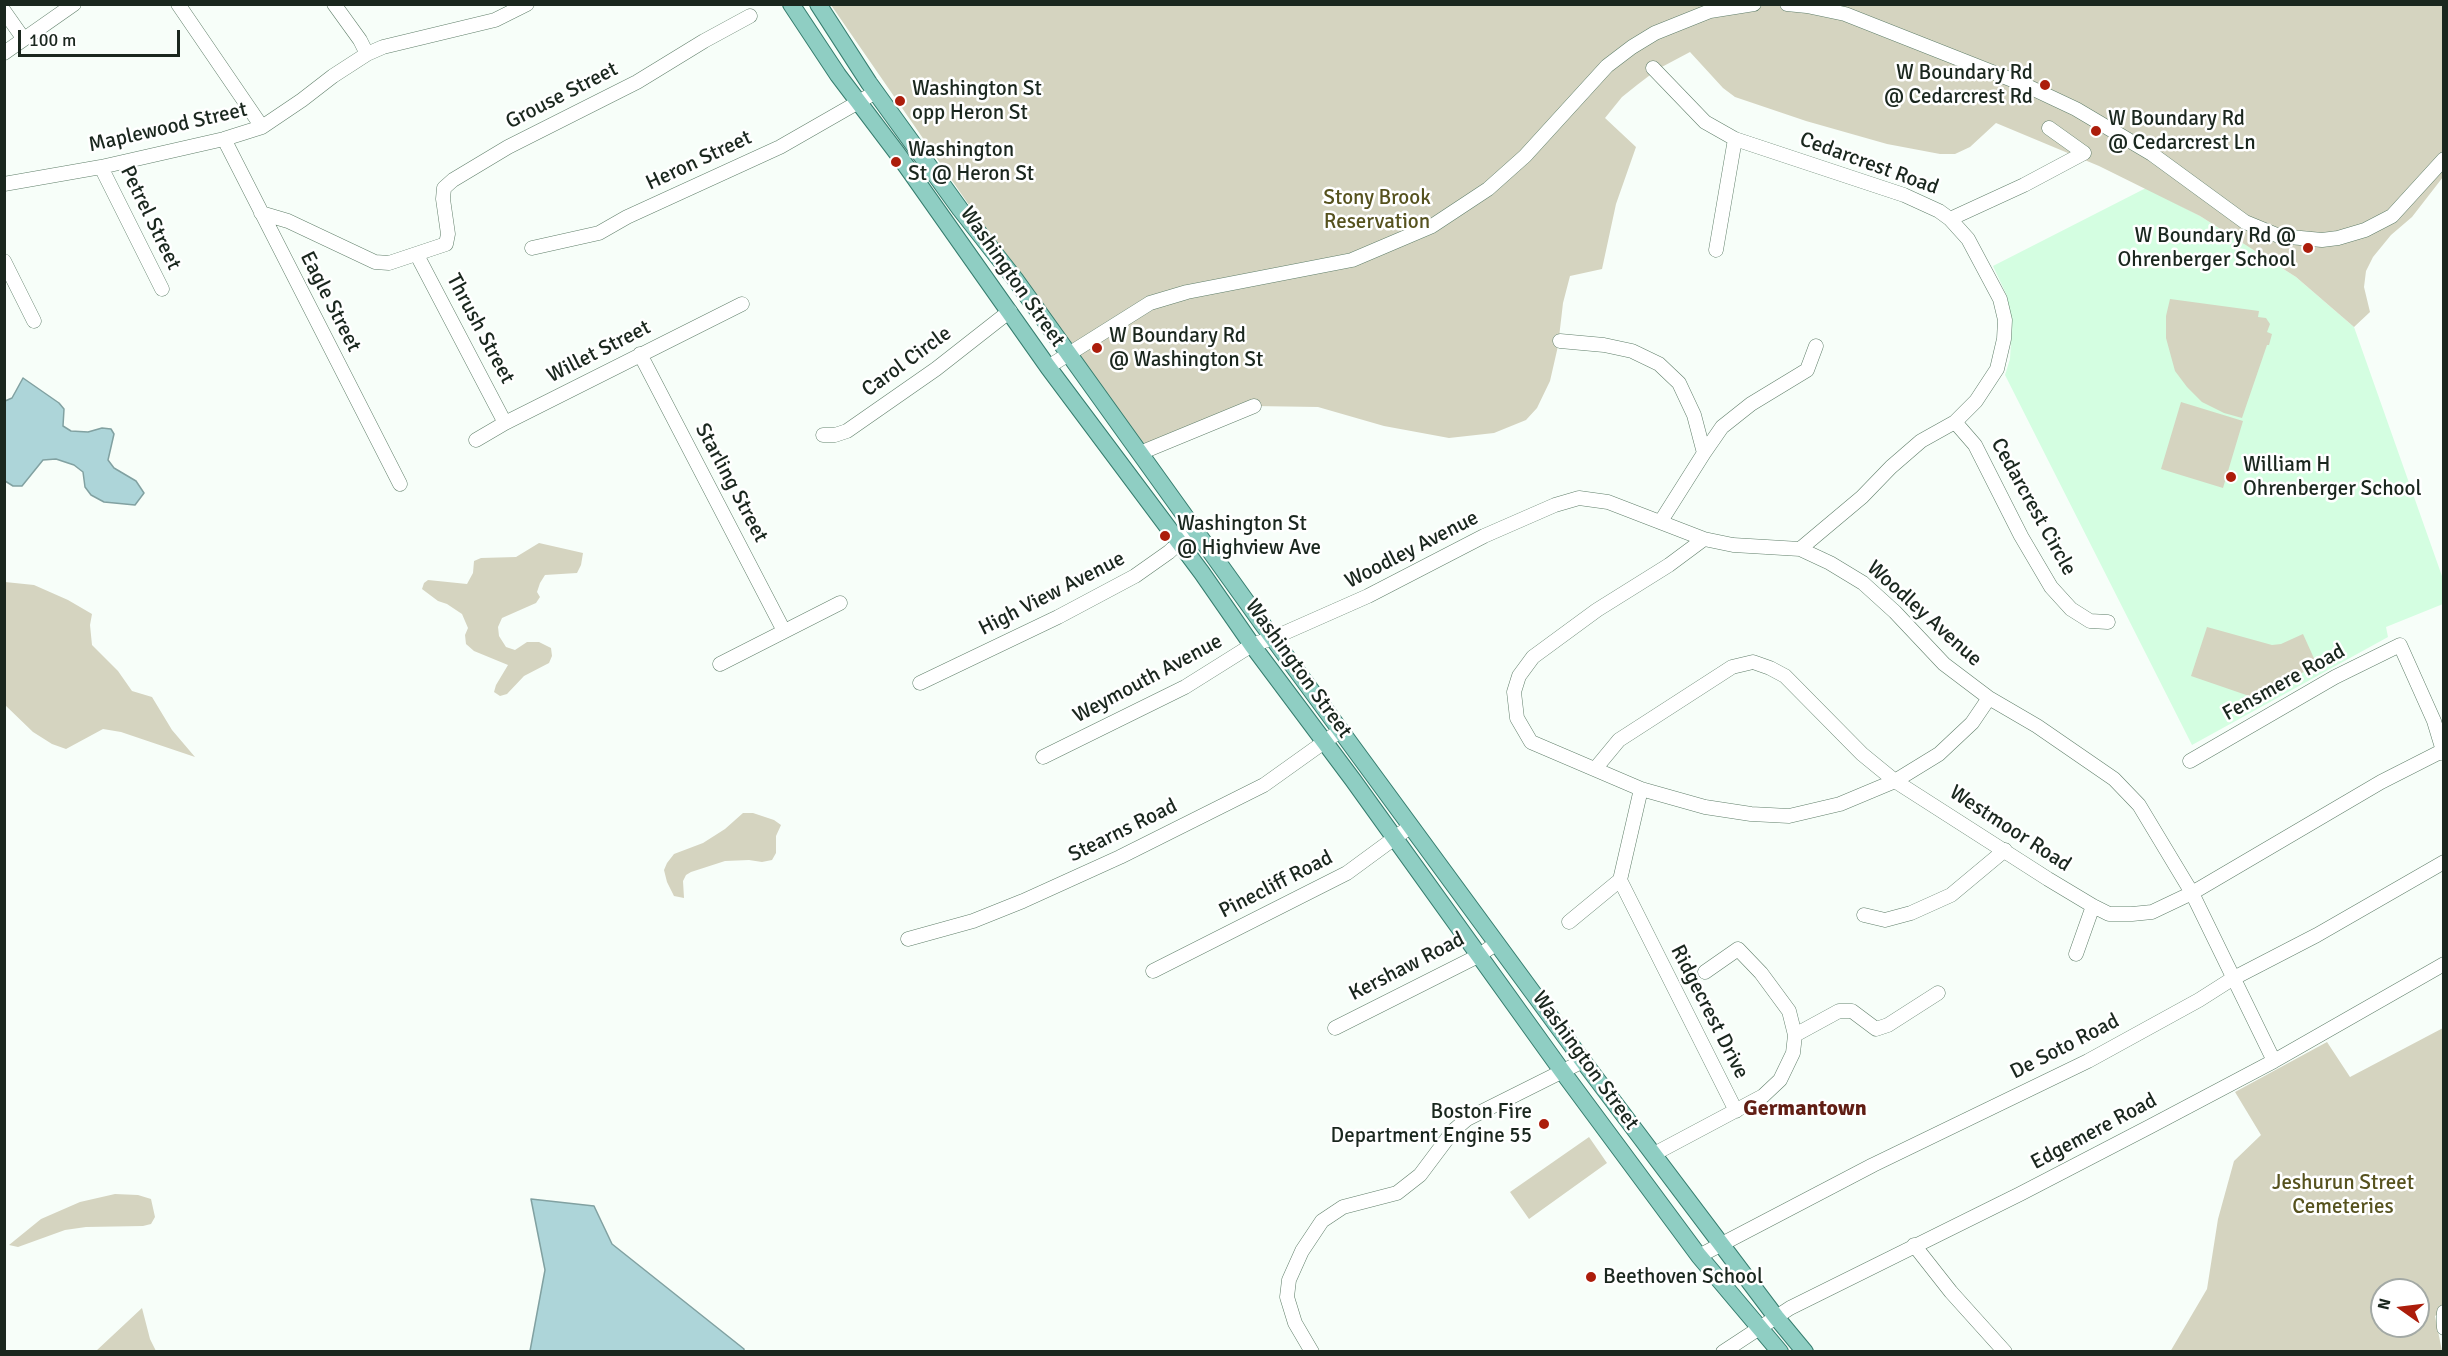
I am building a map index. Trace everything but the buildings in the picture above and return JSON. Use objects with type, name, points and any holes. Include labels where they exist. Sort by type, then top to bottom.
[{"type":"main road","name":"Washington Street","points":[[791,4],[858,102],[897,153],[1048,367],[1180,542],[1252,645],[1323,743],[1353,780],[1562,1071],[1699,1256],[1780,1352]]},
{"type":"main road","name":"Washington Street","points":[[818,4],[876,92],[1273,638],[1583,1061],[1776,1317],[1805,1352]]},
{"type":"street","points":[[4,53],[74,4]]},
{"type":"street","points":[[178,4],[262,127]]},
{"type":"street","points":[[334,4],[360,40],[367,54]]},
{"type":"street","name":"Maplewood Street","points":[[4,184],[101,167],[224,139],[262,127],[367,54],[383,47],[495,21],[527,4]]},
{"type":"street","points":[[1048,367],[1150,303],[1187,292],[1352,261],[1432,226],[1488,189],[1525,156],[1607,66],[1632,47],[1655,33],[1710,11],[1754,4]]},
{"type":"street","points":[[1787,4],[1845,14],[2014,81],[2076,109],[2152,154],[2245,222],[2279,236],[2322,240],[2365,230],[2392,216],[2444,159]]},
{"type":"street","points":[[4,11],[23,38]]},
{"type":"street","name":"Grouse Street","points":[[417,255],[446,244],[444,188],[453,180],[508,147],[637,82],[750,16]]},
{"type":"street","name":"Cedarcrest Road","points":[[1653,68],[1705,122],[1735,139],[1904,195],[1939,211],[1950,219],[1968,239],[2000,299],[2005,320],[2004,339],[1997,369],[1976,401],[1955,422],[1921,441],[1862,497],[1800,549]]},
{"type":"street","name":"Heron Street","points":[[532,248],[599,233],[627,217],[780,147],[876,92]]},
{"type":"street","points":[[1950,219],[2024,185],[2084,153],[2049,128]]},
{"type":"street","name":"Eagle Street","points":[[224,139],[399,484]]},
{"type":"street","points":[[1716,250],[1735,139]]},
{"type":"street","name":"Petrel Street","points":[[101,167],[162,289]]},
{"type":"street","points":[[261,213],[288,221],[375,262],[389,263],[417,255]]},
{"type":"street","name":"Thrush Street","points":[[417,255],[505,423]]},
{"type":"street","points":[[4,261],[34,321]]},
{"type":"street","name":"Willet Street","points":[[476,440],[505,423],[742,304]]},
{"type":"street","name":"Carol Circle","points":[[823,435],[835,435],[847,431],[936,369],[1010,311]]},
{"type":"street","points":[[1560,341],[1604,345],[1632,351],[1659,364],[1679,383],[1694,415],[1704,453]]},
{"type":"street","points":[[1661,521],[1722,427],[1744,410],[1807,370],[1816,346]]},
{"type":"street","name":"Starling Street","points":[[640,354],[784,631]]},
{"type":"street","points":[[1140,453],[1254,406]]},
{"type":"street","name":"Cedarcrest Circle","points":[[1955,422],[1975,445],[2021,536],[2051,587],[2072,609],[2090,621],[2108,622]]},
{"type":"street","name":"Woodley Avenue","points":[[1273,638],[1368,596],[1484,536],[1555,505],[1579,498],[1608,502],[1704,539],[1733,545],[1800,549],[1830,563],[1863,583],[1895,612],[1944,664],[1989,698],[2037,726],[2114,779],[2139,804],[2192,893],[2274,1061]]},
{"type":"street","name":"High View Avenue","points":[[920,683],[1135,576],[1194,529]]},
{"type":"street","points":[[1704,539],[1669,566],[1597,610],[1533,657],[1519,676],[1514,692],[1517,718],[1531,742],[1641,789],[1705,807],[1751,814],[1789,816],[1840,804],[1895,781],[1939,754],[1972,723],[1989,698]]},
{"type":"street","points":[[720,664],[840,603]]},
{"type":"street","name":"Weymouth Avenue","points":[[1043,756],[1185,687],[1252,645],[1273,638]]},
{"type":"street","name":"Fensmere Road","points":[[2190,760],[2335,677],[2400,645],[2439,720]]},
{"type":"street","name":"Westmoor Road","points":[[1595,770],[1619,740],[1732,667],[1753,662],[1785,676],[1862,754],[1895,781],[2048,879],[2109,914],[2152,912],[2192,893],[2381,782],[2443,752]]},
{"type":"street","points":[[2439,720],[2443,752]]},
{"type":"street","name":"Stearns Road","points":[[908,939],[972,921],[1120,857],[1264,785],[1341,730]]},
{"type":"street","points":[[1569,922],[1620,880],[1641,789]]},
{"type":"street","name":"Pinecliff Road","points":[[1153,971],[1347,873],[1411,826]]},
{"type":"street","points":[[1864,915],[1885,920],[1911,913],[1951,895],[2005,850]]},
{"type":"street","name":"De Soto Road","points":[[1699,1256],[1873,1166],[2088,1061],[2444,862]]},
{"type":"street","name":"Ridgecrest Drive","points":[[1620,880],[1736,1111],[1654,1154]]},
{"type":"street","points":[[2076,954],[2093,906]]},
{"type":"street","name":"Kershaw Road","points":[[1335,1028],[1478,956],[1497,943]]},
{"type":"street","points":[[1705,972],[1738,949],[1761,973],[1789,1011],[1795,1035],[1792,1053],[1780,1080],[1763,1096],[1736,1111]]},
{"type":"street","name":"Edgemere Road","points":[[1723,1352],[1776,1317],[1914,1245],[2020,1194],[2274,1061],[2444,964]]},
{"type":"street","points":[[1795,1035],[1839,1011],[1852,1011],[1876,1029],[1888,1025],[1938,993]]},
{"type":"street","points":[[1312,1352],[1295,1323],[1287,1297],[1288,1280],[1302,1251],[1322,1221],[1343,1207],[1397,1193],[1420,1174],[1453,1131],[1467,1119],[1583,1061]]},
{"type":"street","points":[[1914,1245],[1951,1292],[2005,1352]]},
{"type":"street","points":[[2444,1312],[2444,1328]]},
{"type":"shaded area","name":"William H Ohrenberger School","points":[[2146,188],[2200,216],[2296,277],[2354,327],[2443,579],[2443,604],[2386,627],[2388,637],[2192,745],[2005,375],[2010,359],[2012,326],[2007,296],[1993,266]]},
{"type":"green space","name":"Stony Brook Reservation","points":[[831,5],[2443,5],[2443,177],[2412,217],[2391,235],[2373,257],[2366,271],[2364,287],[2370,312],[2354,327],[2296,277],[2200,216],[2099,166],[1996,123],[1970,147],[1955,154],[1940,154],[1887,144],[1806,121],[1735,97],[1723,88],[1690,52],[1658,69],[1637,85],[1622,97],[1605,118],[1636,147],[1616,204],[1602,269],[1570,276],[1563,303],[1558,346],[1550,381],[1537,408],[1526,420],[1494,433],[1449,438],[1384,426],[1318,407],[1254,406],[1195,423],[1170,434],[1140,453]]},
{"type":"green space","points":[[2170,299],[2259,311],[2258,317],[2266,318],[2270,324],[2267,332],[2272,334],[2269,345],[2267,345],[2242,418],[2224,413],[2202,402],[2175,371],[2166,338],[2166,316]]},
{"type":"green space","points":[[2181,402],[2243,421],[2223,488],[2161,469]]},
{"type":"green space","points":[[539,543],[583,553],[581,565],[577,573],[545,575],[537,592],[540,597],[536,603],[502,618],[498,627],[499,636],[506,647],[515,650],[527,642],[539,642],[551,648],[552,656],[549,663],[524,676],[507,694],[500,696],[494,692],[508,665],[474,651],[466,644],[465,635],[468,628],[462,614],[422,589],[428,580],[467,584],[473,573],[474,561],[481,558],[516,557]]},
{"type":"green space","points":[[5,582],[34,585],[92,614],[90,625],[92,645],[118,671],[132,691],[152,697],[172,730],[195,757],[121,732],[103,729],[66,749],[52,744],[33,732],[5,705]]},
{"type":"green space","points":[[2207,627],[2272,645],[2281,644],[2303,634],[2317,665],[2255,698],[2191,676]]},
{"type":"green space","points":[[743,813],[753,813],[774,820],[781,825],[776,836],[776,853],[772,860],[725,861],[691,872],[683,881],[684,898],[674,896],[664,870],[674,854],[703,843],[725,829]]},
{"type":"green space","name":"Jeshurun Street Cemeteries","points":[[2443,1028],[2444,1310],[2435,1316],[2442,1351],[2170,1352],[2207,1289],[2218,1219],[2234,1161],[2261,1135],[2235,1092],[2327,1042],[2350,1077]]},
{"type":"green space","points":[[1589,1137],[1607,1163],[1529,1219],[1510,1192]]},
{"type":"green space","points":[[115,1194],[138,1195],[151,1199],[155,1217],[151,1224],[65,1230],[18,1247],[9,1245],[41,1219],[80,1202]]},
{"type":"green space","points":[[142,1308],[150,1339],[156,1351],[96,1351]]},
{"type":"water","points":[[23,378],[59,403],[64,409],[63,426],[71,431],[88,432],[102,428],[111,429],[114,434],[108,460],[114,468],[136,481],[144,493],[135,505],[104,502],[91,495],[85,487],[83,472],[74,465],[56,459],[43,460],[22,486],[13,486],[5,481],[5,401],[12,398]]},
{"type":"water","points":[[531,1199],[594,1206],[612,1244],[744,1351],[530,1351],[545,1270]]},
{"type":"place","name":"W Boundary Rd @ Cedarcrest Rd","points":[[2045,85]]},
{"type":"place","name":"Washington St opp Heron St","points":[[900,101]]},
{"type":"place","name":"W Boundary Rd @ Cedarcrest Ln","points":[[2096,131]]},
{"type":"place","name":"Washington St @ Heron St","points":[[896,162]]},
{"type":"place","name":"W Boundary Rd @ Ohrenberger School","points":[[2308,248]]},
{"type":"place","name":"W Boundary Rd @ Washington St","points":[[1097,348]]},
{"type":"place","name":"William H Ohrenberger School","points":[[2231,477]]},
{"type":"place","name":"Washington St @ Highview Ave","points":[[1165,536]]},
{"type":"place","name":"Boston Fire Department Engine 55","points":[[1544,1124]]},
{"type":"place","name":"Beethoven School","points":[[1591,1277]]},
{"type":"district","name":"Germantown","points":[[1805,1109]]}]
